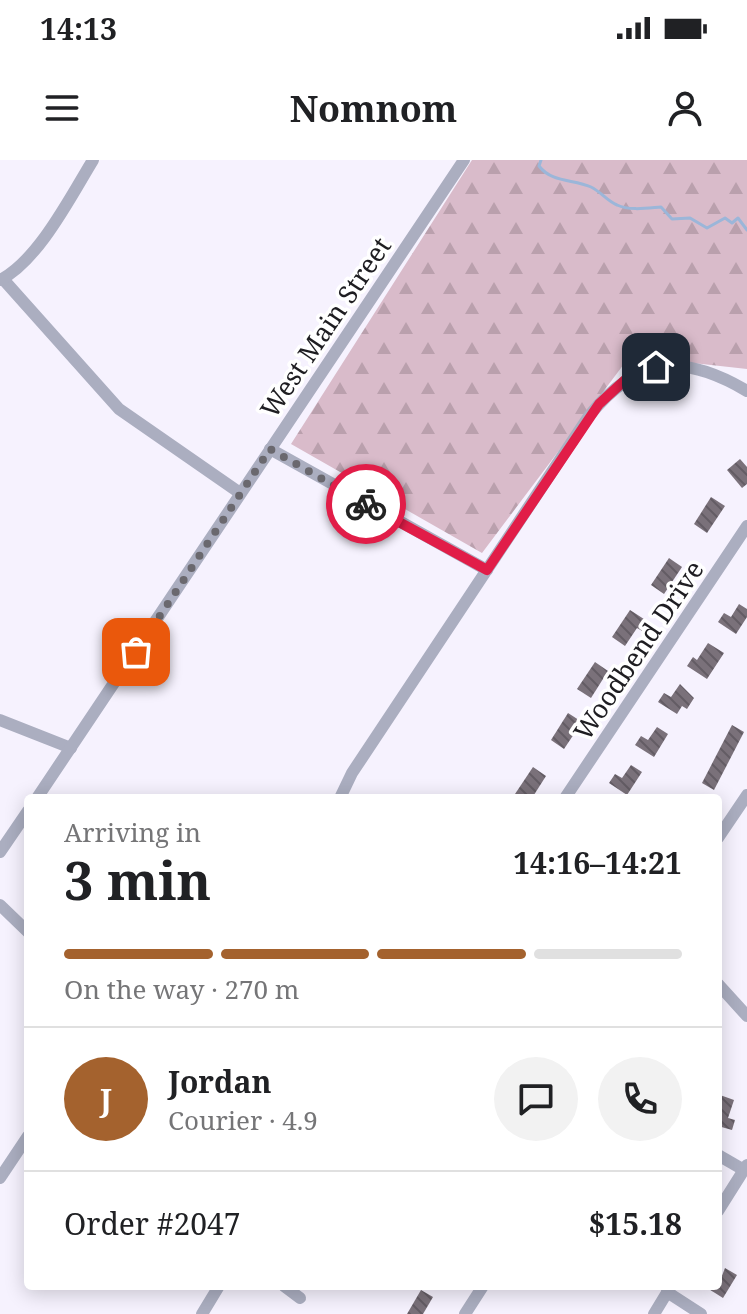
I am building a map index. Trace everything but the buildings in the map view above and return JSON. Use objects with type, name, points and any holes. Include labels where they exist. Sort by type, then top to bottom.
[{"type":"street","points":[[93,160],[46,233],[2,280],[119,409],[240,493]]},
{"type":"street","name":"West Main Street","points":[[40,794],[464,160]]},
{"type":"street","points":[[342,794],[352,773],[589,416],[625,380],[656,367],[689,367],[726,379],[747,391]]},
{"type":"street","points":[[270,449],[487,570]]},
{"type":"street","name":"Woodbend Drive","points":[[568,794],[747,526]]},
{"type":"street","points":[[0,720],[71,748]]},
{"type":"street","points":[[722,834],[742,812],[747,795]]},
{"type":"street","points":[[0,852],[24,817]]},
{"type":"street","points":[[0,905],[24,928]]},
{"type":"street","points":[[722,988],[747,1016]]},
{"type":"street","points":[[0,1178],[24,1142]]},
{"type":"street","points":[[722,1157],[745,1168],[722,1205]]},
{"type":"street","points":[[202,1314],[216,1290]]},
{"type":"street","points":[[289,1290],[300,1298]]},
{"type":"street","points":[[465,1314],[480,1290]]},
{"type":"street","points":[[654,1314],[668,1290]]},
{"type":"street","points":[[670,1290],[701,1314]]},
{"type":"green space","points":[[472,160],[747,160],[747,369],[630,356],[482,553],[291,444]]},
{"type":"waterway","points":[[541,160],[539,166],[550,175],[591,187],[622,207],[661,207],[672,219],[690,218],[707,228],[725,218],[732,223],[738,218],[747,230]]},
{"type":"way so far","points":[[136,652],[270,449],[366,504]]},
{"type":"route","points":[[366,504],[487,570],[589,416],[610,391],[625,380],[656,367]]}]
